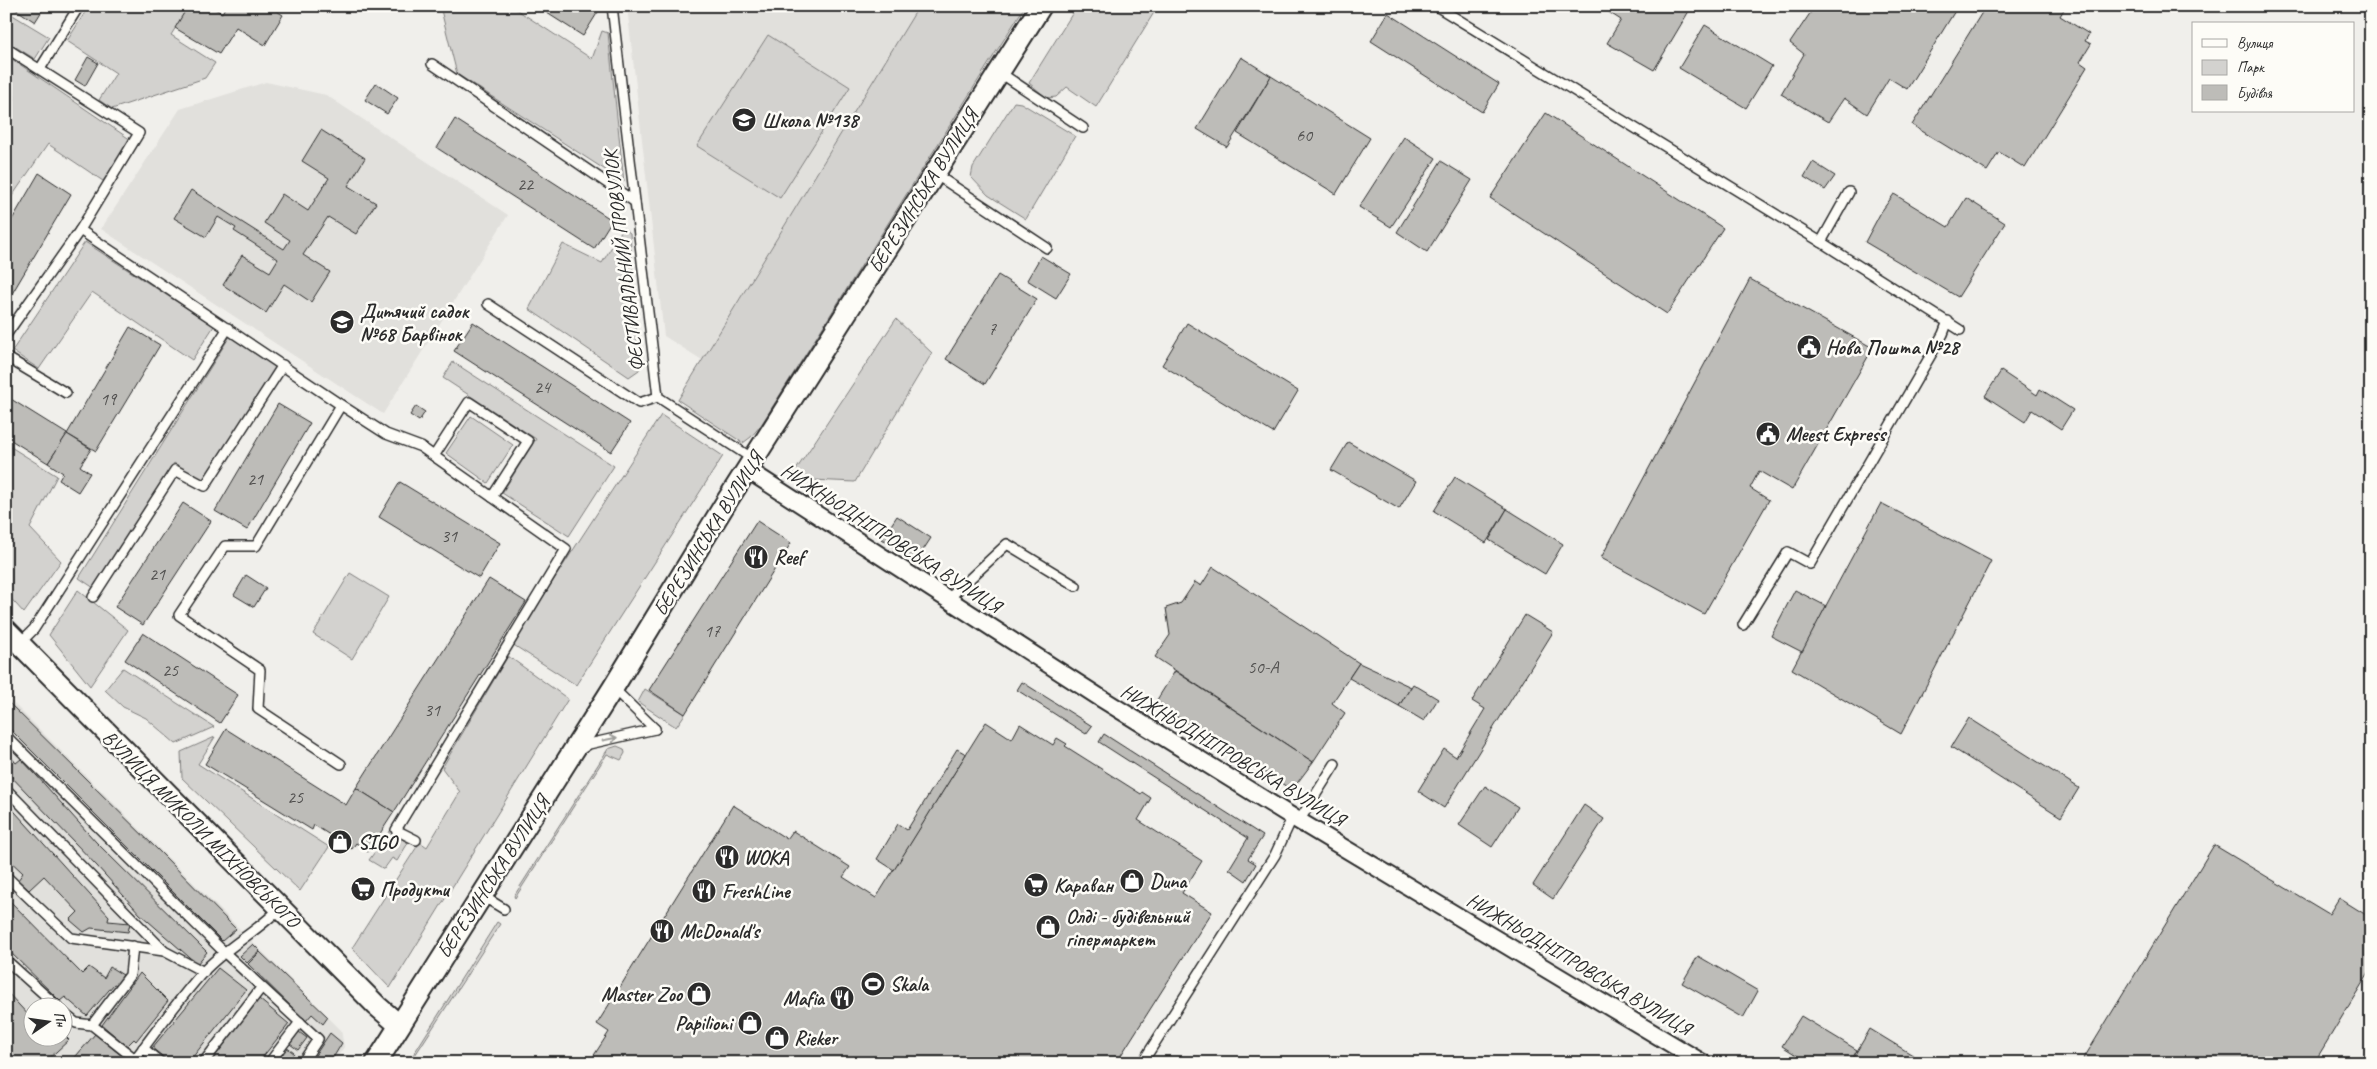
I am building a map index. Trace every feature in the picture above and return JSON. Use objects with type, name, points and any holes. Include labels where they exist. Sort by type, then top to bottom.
[{"type":"street","name":"БЕРЕЗИНСЬКА ВУЛИЦЯ","points":[[376,1063],[481,894],[613,688],[725,504],[1041,6]]},
{"type":"street","name":"НИЖНЬОДНІПРОВСЬКА ВУЛИЦЯ","points":[[751,465],[947,600],[1099,697],[1703,1063]]},
{"type":"street","name":"ВУЛИЦЯ МИКОЛИ МІХНОВСЬКОГО","points":[[12,638],[377,1006],[399,1025]]},
{"type":"lane","points":[[40,69],[79,6]]},
{"type":"lane","name":"ФЕСТИВАЛЬНИЙ ПРОВУЛОК","points":[[612,6],[658,397],[751,465]]},
{"type":"lane","points":[[1436,6],[1821,242],[1960,330]]},
{"type":"lane","points":[[6,48],[100,110],[139,133],[80,230],[6,335]]},
{"type":"lane","points":[[432,64],[635,202]]},
{"type":"lane","points":[[998,72],[1083,128]]},
{"type":"lane","points":[[935,174],[1047,248]]},
{"type":"lane","points":[[1821,242],[1849,192]]},
{"type":"lane","points":[[80,230],[386,434],[421,447],[566,549],[396,830],[416,840]]},
{"type":"lane","points":[[488,304],[640,403],[658,397]]},
{"type":"lane","points":[[1743,625],[1788,552],[1810,564],[1943,334],[1948,321]]},
{"type":"lane","points":[[12,638],[34,629],[228,328]]},
{"type":"lane","points":[[6,357],[66,394]]},
{"type":"lane","points":[[93,597],[176,470],[205,486],[283,365]]},
{"type":"lane","points":[[434,456],[469,402],[528,441],[492,497]]},
{"type":"lane","points":[[340,764],[258,709],[260,670],[179,615],[225,546],[256,546],[341,405]]},
{"type":"lane","points":[[947,600],[1007,544],[1076,586]]},
{"type":"lane","points":[[569,758],[589,744],[655,729],[613,688]]},
{"type":"lane","points":[[7,738],[224,953],[318,1039],[302,1063]]},
{"type":"lane","points":[[1142,1063],[1275,855],[1296,818],[1335,764]]},
{"type":"lane","points":[[6,788],[164,951],[204,972]]},
{"type":"lane","points":[[6,876],[71,938],[164,951]]},
{"type":"lane","points":[[481,894],[504,909]]},
{"type":"lane","points":[[72,1020],[76,1023],[92,1025],[133,1061],[204,972],[224,953],[267,922],[280,908]]},
{"type":"lane","points":[[92,1025],[130,974],[133,946]]},
{"type":"lane","points":[[6,960],[46,996]]},
{"type":"lane","points":[[203,1063],[261,988]]},
{"type":"lane","points":[[269,1063],[300,1022]]},
{"type":"lane","points":[[143,1048],[162,1063]]},
{"type":"shaded area","name":"Школа №138","points":[[627,6],[919,6],[702,360],[664,336]]},
{"type":"shaded area","name":"Дитячий садок №68 Барвінок","points":[[266,82],[326,95],[508,215],[383,414],[101,229],[180,109]]},
{"type":"shaded area","points":[[6,696],[341,1030],[344,1047],[333,1063],[6,1063]]},
{"type":"green space","points":[[89,6],[189,6],[171,35],[215,63],[205,78],[112,109],[99,100],[116,73],[67,41]]},
{"type":"green space","points":[[440,6],[511,6],[592,59],[602,31],[608,33],[624,182],[457,74]]},
{"type":"green space","points":[[919,6],[1025,6],[761,425],[743,443],[678,400]]},
{"type":"green space","points":[[1077,6],[1158,6],[1096,107],[1067,87],[1056,97],[1047,98],[1029,83]]},
{"type":"green space","points":[[6,11],[49,37],[35,59],[6,41]]},
{"type":"green space","points":[[768,35],[850,87],[780,198],[697,146]]},
{"type":"green space","points":[[6,55],[131,140],[103,181],[48,144],[6,205],[6,109],[15,97],[6,91]]},
{"type":"green space","points":[[1014,102],[1021,103],[1075,136],[1026,219],[988,195],[971,177],[973,167]]},
{"type":"green space","points":[[623,228],[630,233],[639,370],[629,377],[529,309],[563,244],[602,263]]},
{"type":"green space","points":[[85,242],[214,326],[192,360],[92,292],[39,369],[12,351]]},
{"type":"green space","points":[[896,319],[932,353],[855,482],[790,479]]},
{"type":"green space","points":[[230,336],[276,367],[203,482],[174,463],[94,588],[79,578]]},
{"type":"green space","points":[[453,362],[614,466],[569,536],[502,493],[536,439],[443,378]]},
{"type":"green space","points":[[661,415],[723,456],[576,685],[512,644]]},
{"type":"green space","points":[[471,416],[513,445],[488,483],[446,453]]},
{"type":"green space","points":[[6,444],[57,476],[30,528],[61,561],[24,613],[6,593]]},
{"type":"green space","points":[[350,573],[389,597],[352,659],[313,634]]},
{"type":"green space","points":[[78,590],[128,630],[90,686],[49,635]]},
{"type":"green space","points":[[508,656],[568,699],[390,988],[352,948],[420,842],[427,847],[460,792],[442,768]]},
{"type":"green space","points":[[123,668],[214,727],[176,744],[146,718],[123,707],[105,690]]},
{"type":"green space","points":[[645,689],[685,714],[676,727],[638,702]]},
{"type":"green space","points":[[215,737],[198,764],[329,847],[300,891],[182,778],[181,752]]},
{"type":"green space","points":[[617,746],[624,749],[625,753],[621,760],[607,754],[515,898],[514,896],[608,749]]},
{"type":"green space","points":[[390,831],[408,843],[397,861],[392,858],[384,869],[369,860]]},
{"type":"green space","points":[[497,922],[500,924],[410,1063],[408,1063]]},
{"type":"building","points":[[11,6],[45,6],[35,22]]},
{"type":"building","points":[[188,6],[210,6],[222,13],[226,6],[269,6],[283,15],[265,45],[236,27],[219,54],[175,28]]},
{"type":"building","points":[[536,6],[599,6],[601,7],[583,36]]},
{"type":"building","points":[[1599,6],[1692,6],[1654,70],[1607,43],[1621,20]]},
{"type":"building","points":[[1815,6],[1958,6],[1907,89],[1889,78],[1867,114],[1844,98],[1828,122],[1781,94],[1804,54],[1790,43]]},
{"type":"building","points":[[1986,6],[2066,6],[2060,16],[2089,34],[2085,41],[2091,44],[2080,62],[2087,67],[2025,168],[1999,152],[1987,171],[1912,125]]},
{"type":"building","points":[[1388,13],[1499,84],[1482,112],[1371,41]]},
{"type":"building","points":[[1705,25],[1772,66],[1746,108],[1679,68]]},
{"type":"building","points":[[88,57],[98,63],[85,86],[75,80]]},
{"type":"building","points":[[1241,57],[1271,76],[1227,147],[1197,129]]},
{"type":"building","points":[[1271,76],[1370,138],[1336,194],[1237,133]]},
{"type":"building","points":[[376,83],[398,98],[387,114],[365,100]]},
{"type":"building","points":[[1546,113],[1723,228],[1667,314],[1490,198]]},
{"type":"building","points":[[455,119],[612,220],[594,249],[437,148]]},
{"type":"building","points":[[321,130],[365,158],[348,186],[376,203],[356,234],[328,217],[303,255],[330,272],[311,302],[284,284],[266,313],[223,285],[242,255],[270,272],[278,259],[234,231],[236,228],[218,217],[206,237],[174,218],[191,190],[284,249],[290,240],[264,223],[282,194],[308,211],[329,178],[302,161]]},
{"type":"building","points":[[1404,137],[1436,158],[1391,227],[1359,207]]},
{"type":"building","points":[[1441,161],[1472,180],[1427,252],[1397,232]]},
{"type":"building","points":[[1813,162],[1835,176],[1825,190],[1804,177]]},
{"type":"building","points":[[39,173],[71,194],[10,297],[6,295],[6,230]]},
{"type":"building","points":[[1894,194],[1948,227],[1966,198],[2005,223],[1958,297],[1865,242],[1881,212]]},
{"type":"building","points":[[1041,256],[1071,274],[1056,298],[1027,280]]},
{"type":"building","points":[[998,275],[1037,299],[985,384],[946,359]]},
{"type":"building","points":[[1750,279],[1873,348],[1792,490],[1759,471],[1750,488],[1769,500],[1704,614],[1601,558]]},
{"type":"building","points":[[473,322],[630,423],[611,452],[454,351]]},
{"type":"building","points":[[1187,323],[1298,391],[1273,433],[1162,365]]},
{"type":"building","points":[[130,327],[160,345],[96,451],[67,434]]},
{"type":"building","points":[[2001,371],[2037,395],[2040,389],[2073,410],[2061,429],[2032,410],[2025,422],[1985,396]]},
{"type":"building","points":[[6,396],[67,434],[48,463],[6,437]]},
{"type":"building","points":[[278,404],[310,423],[247,530],[215,511]]},
{"type":"building","points":[[416,406],[425,412],[419,421],[410,415]]},
{"type":"building","points":[[67,434],[91,449],[80,466],[90,473],[78,492],[59,480],[63,473],[48,463]]},
{"type":"building","points":[[1348,442],[1416,481],[1399,509],[1331,470]]},
{"type":"building","points":[[1455,477],[1507,509],[1486,543],[1434,511]]},
{"type":"building","points":[[400,482],[500,543],[479,578],[379,517]]},
{"type":"building","points":[[183,503],[211,521],[143,625],[115,607]]},
{"type":"building","points":[[1881,503],[1991,561],[1901,734],[1792,669]]},
{"type":"building","points":[[1507,509],[1563,544],[1545,574],[1489,540]]},
{"type":"building","points":[[897,516],[931,538],[916,561],[882,539]]},
{"type":"building","points":[[757,521],[791,543],[685,714],[649,690]]},
{"type":"building","points":[[1213,567],[1359,663],[1332,703],[1345,713],[1313,762],[1155,657],[1170,635],[1166,608],[1181,603],[1195,582],[1201,586]]},
{"type":"building","points":[[246,575],[266,588],[254,607],[234,595]]},
{"type":"building","points":[[489,579],[526,602],[394,812],[356,788]]},
{"type":"building","points":[[1795,590],[1826,606],[1802,652],[1771,636]]},
{"type":"building","points":[[1525,615],[1553,632],[1444,808],[1418,791],[1444,749],[1456,757],[1485,709],[1472,701]]},
{"type":"building","points":[[143,633],[238,695],[220,723],[125,660]]},
{"type":"building","points":[[1359,663],[1411,687],[1399,706],[1349,678]]},
{"type":"building","points":[[1175,671],[1313,762],[1292,790],[1155,703]]},
{"type":"building","points":[[1022,682],[1092,726],[1086,734],[1017,690]]},
{"type":"building","points":[[1413,684],[1438,699],[1424,721],[1399,706]]},
{"type":"building","points":[[6,700],[236,929],[222,941],[6,725]]},
{"type":"building","points":[[1969,718],[2079,788],[2061,817],[1951,747]]},
{"type":"building","name":"Караван","points":[[986,722],[1012,739],[1020,724],[1053,745],[1057,738],[1067,744],[1065,746],[1141,794],[1142,792],[1151,798],[1138,820],[1202,861],[1182,893],[1212,912],[1116,1063],[589,1063],[609,1032],[597,1024],[733,805],[787,839],[793,831],[850,867],[843,877],[876,898]]},
{"type":"building","points":[[226,729],[346,805],[356,788],[394,812],[368,852],[356,843],[352,849],[314,825],[312,830],[205,764]]},
{"type":"building","points":[[1104,734],[1263,836],[1248,859],[1256,864],[1246,881],[1229,869],[1248,838],[1099,742]]},
{"type":"building","points":[[957,749],[966,754],[894,870],[877,859],[898,824],[907,830]]},
{"type":"building","points":[[6,751],[16,763],[21,759],[96,842],[207,952],[197,964],[140,914],[6,771]]},
{"type":"building","points":[[1485,786],[1518,807],[1492,847],[1459,825]]},
{"type":"building","points":[[6,802],[109,916],[108,921],[130,923],[128,932],[91,928],[84,932],[70,920],[78,912],[44,876],[29,890],[18,880],[23,873],[6,857]]},
{"type":"building","points":[[1584,805],[1604,819],[1553,899],[1533,885]]},
{"type":"building","points":[[2214,845],[2329,914],[2339,898],[2371,918],[2371,969],[2314,1063],[2081,1063]]},
{"type":"building","points":[[6,897],[82,974],[89,967],[104,978],[110,967],[123,975],[117,985],[114,984],[87,1016],[72,1003],[72,996],[55,996],[6,948]]},
{"type":"building","points":[[253,944],[260,951],[247,963],[240,956]]},
{"type":"building","points":[[260,952],[328,1017],[323,1024],[312,1014],[306,1021],[248,964]]},
{"type":"building","points":[[1698,956],[1758,991],[1743,1018],[1682,983]]},
{"type":"building","points":[[218,968],[246,990],[188,1063],[171,1063],[152,1048]]},
{"type":"building","points":[[140,973],[168,1001],[136,1041],[134,1039],[127,1046],[102,1025]]},
{"type":"building","points":[[6,991],[22,1008],[22,1046],[62,1046],[44,1063],[6,1063],[6,1028],[10,1025],[6,1021]]},
{"type":"building","points":[[259,999],[289,1024],[258,1063],[210,1063]]},
{"type":"building","points":[[1801,1016],[1857,1050],[1850,1063],[1809,1063],[1782,1046]]},
{"type":"building","points":[[1870,1029],[1916,1057],[1913,1063],[1850,1063]]},
{"type":"building","points":[[299,1032],[307,1038],[298,1050],[290,1044]]},
{"type":"building","points":[[330,1033],[342,1043],[330,1063],[310,1063]]},
{"type":"building","points":[[95,1034],[122,1056],[116,1063],[70,1063]]},
{"type":"building","points":[[286,1047],[294,1053],[286,1063],[281,1063],[277,1060]]},
{"type":"place","name":"Школа №138","points":[[744,120]]},
{"type":"place","name":"Дитячий садок №68 Барвінок","points":[[342,322]]},
{"type":"place","name":"Нова Пошта №28","points":[[1809,347]]},
{"type":"place","name":"Meest Express","points":[[1768,434]]},
{"type":"place","name":"Reef","points":[[756,557]]},
{"type":"place","name":"SIGO","points":[[340,842]]},
{"type":"place","name":"WOKA","points":[[727,857]]},
{"type":"place","name":"Duna","points":[[1132,881]]},
{"type":"place","name":"Караван","points":[[1036,885]]},
{"type":"place","name":"Продукти","points":[[363,889]]},
{"type":"place","name":"FreshLine","points":[[704,891]]},
{"type":"place","name":"Олді - будівельний гіпермаркет","points":[[1048,927]]},
{"type":"place","name":"McDonald's","points":[[662,931]]},
{"type":"place","name":"Skala","points":[[873,984]]},
{"type":"place","name":"Master Zoo","points":[[699,994]]},
{"type":"place","name":"Mafia","points":[[842,998]]},
{"type":"place","name":"Papilioni","points":[[750,1023]]},
{"type":"place","name":"Rieker","points":[[777,1038]]}]
